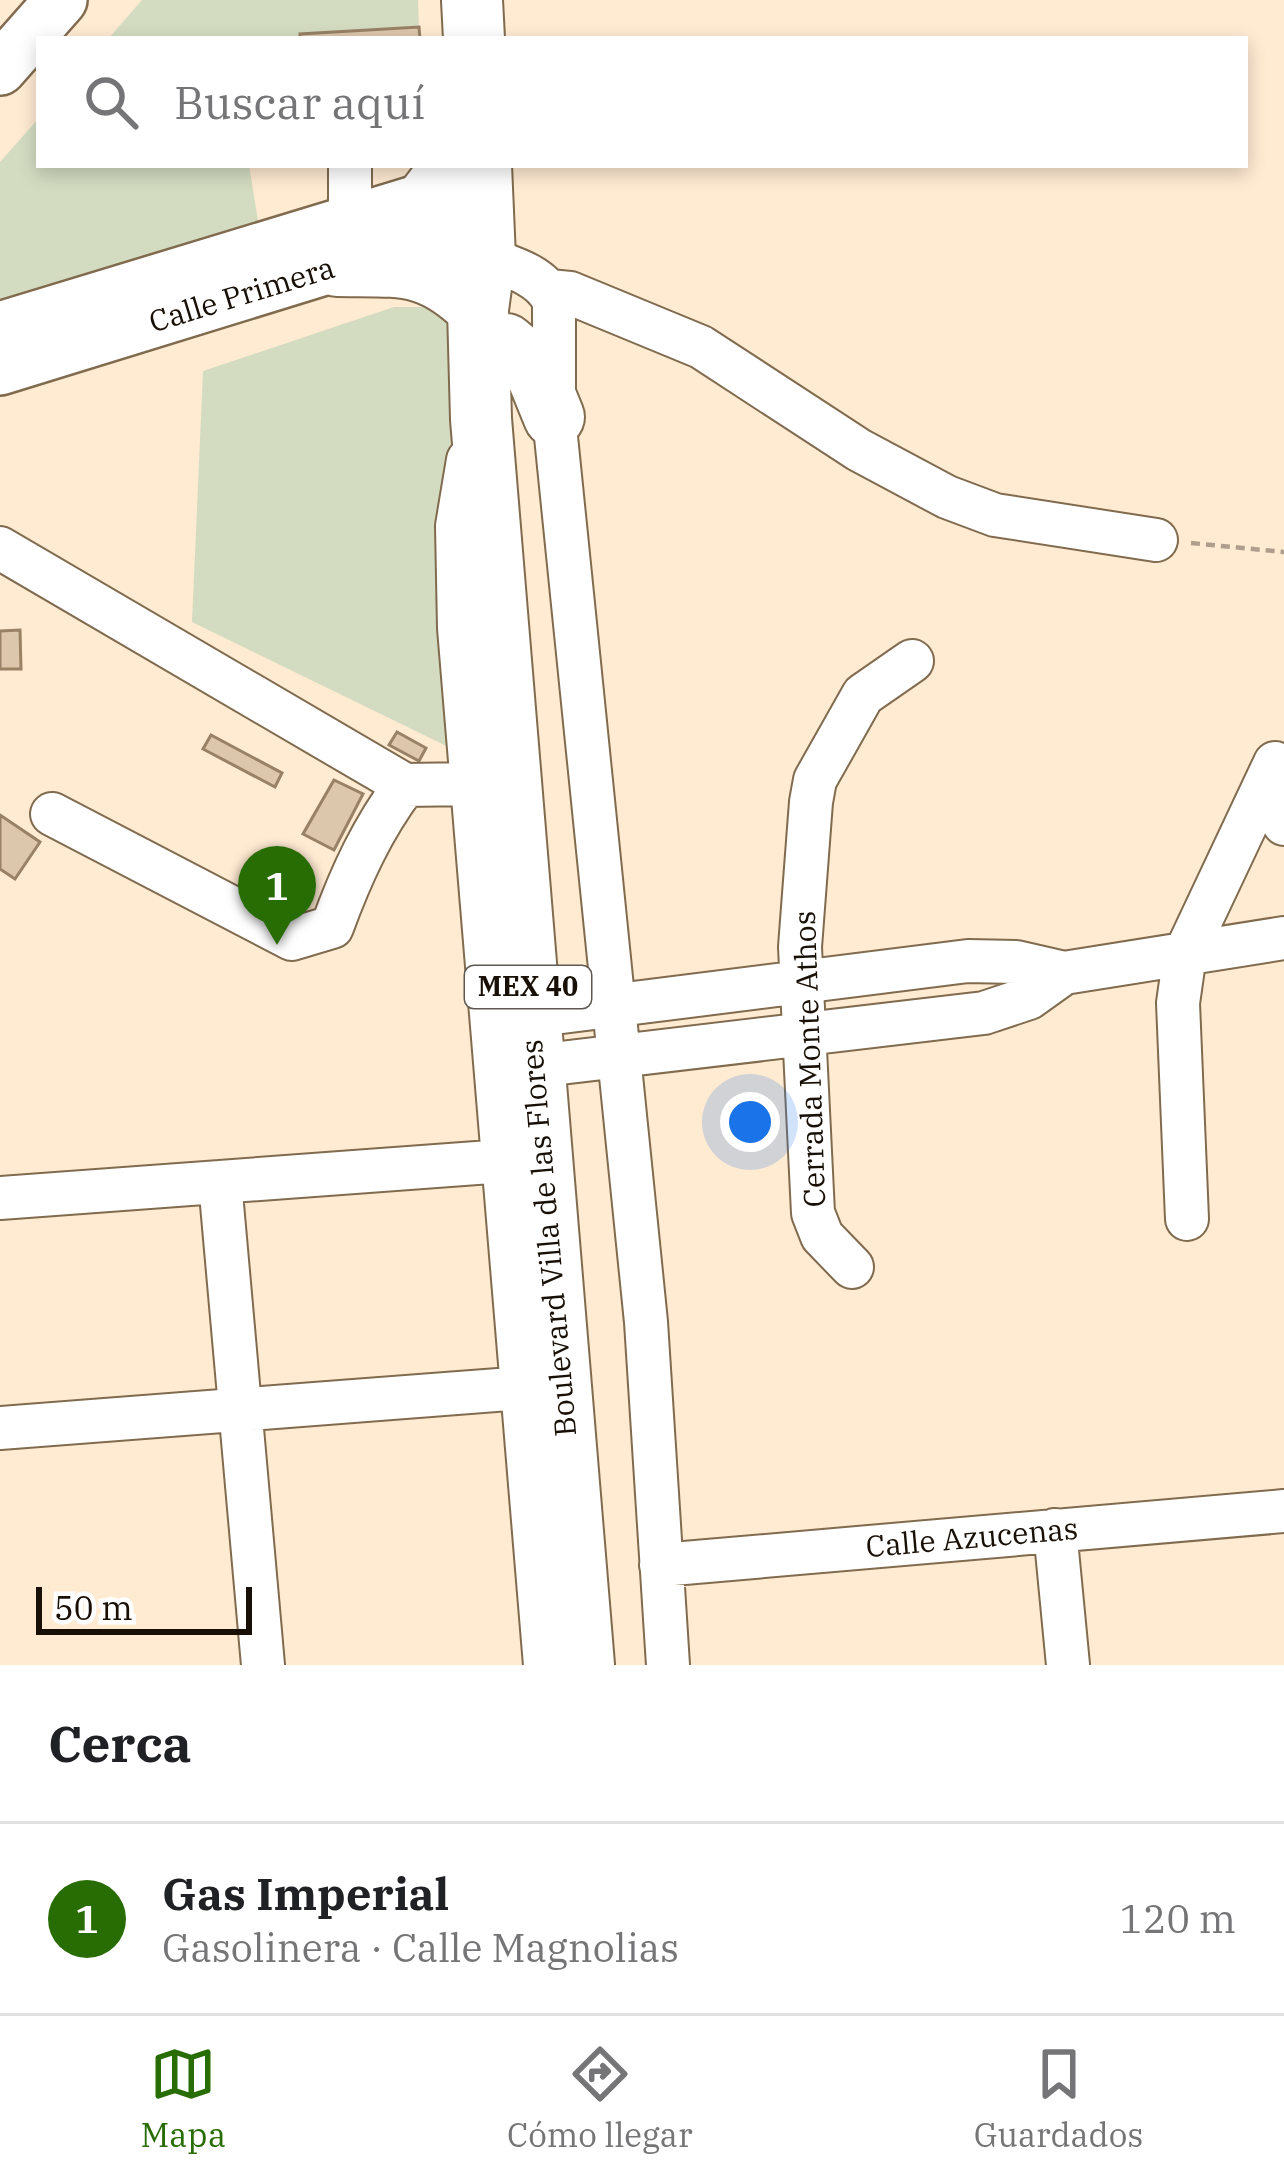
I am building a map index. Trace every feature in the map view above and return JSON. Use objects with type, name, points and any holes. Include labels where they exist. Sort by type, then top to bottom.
[{"type":"highway","points":[[344,244],[452,284],[485,244],[554,417]]},
{"type":"highway","name":"Boulevard Villa de las Flores","points":[[485,244],[481,419],[570,1037],[584,1665]]},
{"type":"highway","name":"Boulevard Villa de las Flores","points":[[485,244],[520,470],[570,1037],[613,1665]]},
{"type":"main road","points":[[0,69],[61,0]]},
{"type":"main road","name":"Calle Primera","points":[[0,369],[344,244]]},
{"type":"main road","name":"Calle Primera","points":[[0,328],[344,244],[485,244]]},
{"type":"street","points":[[344,244],[350,168]]},
{"type":"street","points":[[485,244],[570,292],[701,347],[859,450],[947,497],[995,514],[1156,540]]},
{"type":"street","points":[[554,417],[570,1037],[646,1322],[668,1665]]},
{"type":"street","points":[[481,419],[465,470],[457,526],[459,628],[545,1665]]},
{"type":"street","points":[[0,548],[405,784],[472,784]]},
{"type":"street","name":"Cerrada Monte Athos","points":[[852,1267],[822,1236],[813,1213],[802,926],[815,780],[863,695],[912,661]]},
{"type":"street","points":[[1187,1220],[1178,1003],[1184,954],[1275,763],[1284,824]]},
{"type":"street","points":[[52,814],[292,939],[332,927],[381,817],[405,784]]},
{"type":"street","points":[[570,1037],[802,983],[968,961],[1016,962],[1064,973],[1284,938]]},
{"type":"street","points":[[570,1037],[805,1036],[984,1013],[1029,998],[1064,973]]},
{"type":"street","points":[[0,1198],[504,1161]]},
{"type":"street","points":[[220,1182],[263,1665]]},
{"type":"street","points":[[0,1428],[523,1388]]},
{"type":"street","name":"Calle Azucenas","points":[[661,1564],[1284,1510]]},
{"type":"street","points":[[1055,1530],[1068,1665]]},
{"type":"path","points":[[1156,540],[1284,552]]},
{"type":"green space","points":[[142,0],[418,0],[419,27],[301,36],[111,36]]},
{"type":"green space","points":[[36,121],[36,168],[249,168],[259,227],[0,328],[0,162]]},
{"type":"green space","points":[[394,307],[458,307],[469,757],[192,622],[203,371]]},
{"type":"building","points":[[419,27],[420,36],[300,36]]},
{"type":"building","points":[[20,630],[21,669],[0,669],[0,631]]},
{"type":"building","points":[[397,732],[426,748],[419,761],[389,745]]},
{"type":"building","points":[[211,735],[282,773],[275,787],[203,749]]},
{"type":"building","points":[[334,780],[363,794],[334,850],[303,834]]},
{"type":"building","points":[[0,815],[40,842],[15,879],[0,869]]},
{"type":"place","name":"Gas Imperial","points":[[277,945]]}]
